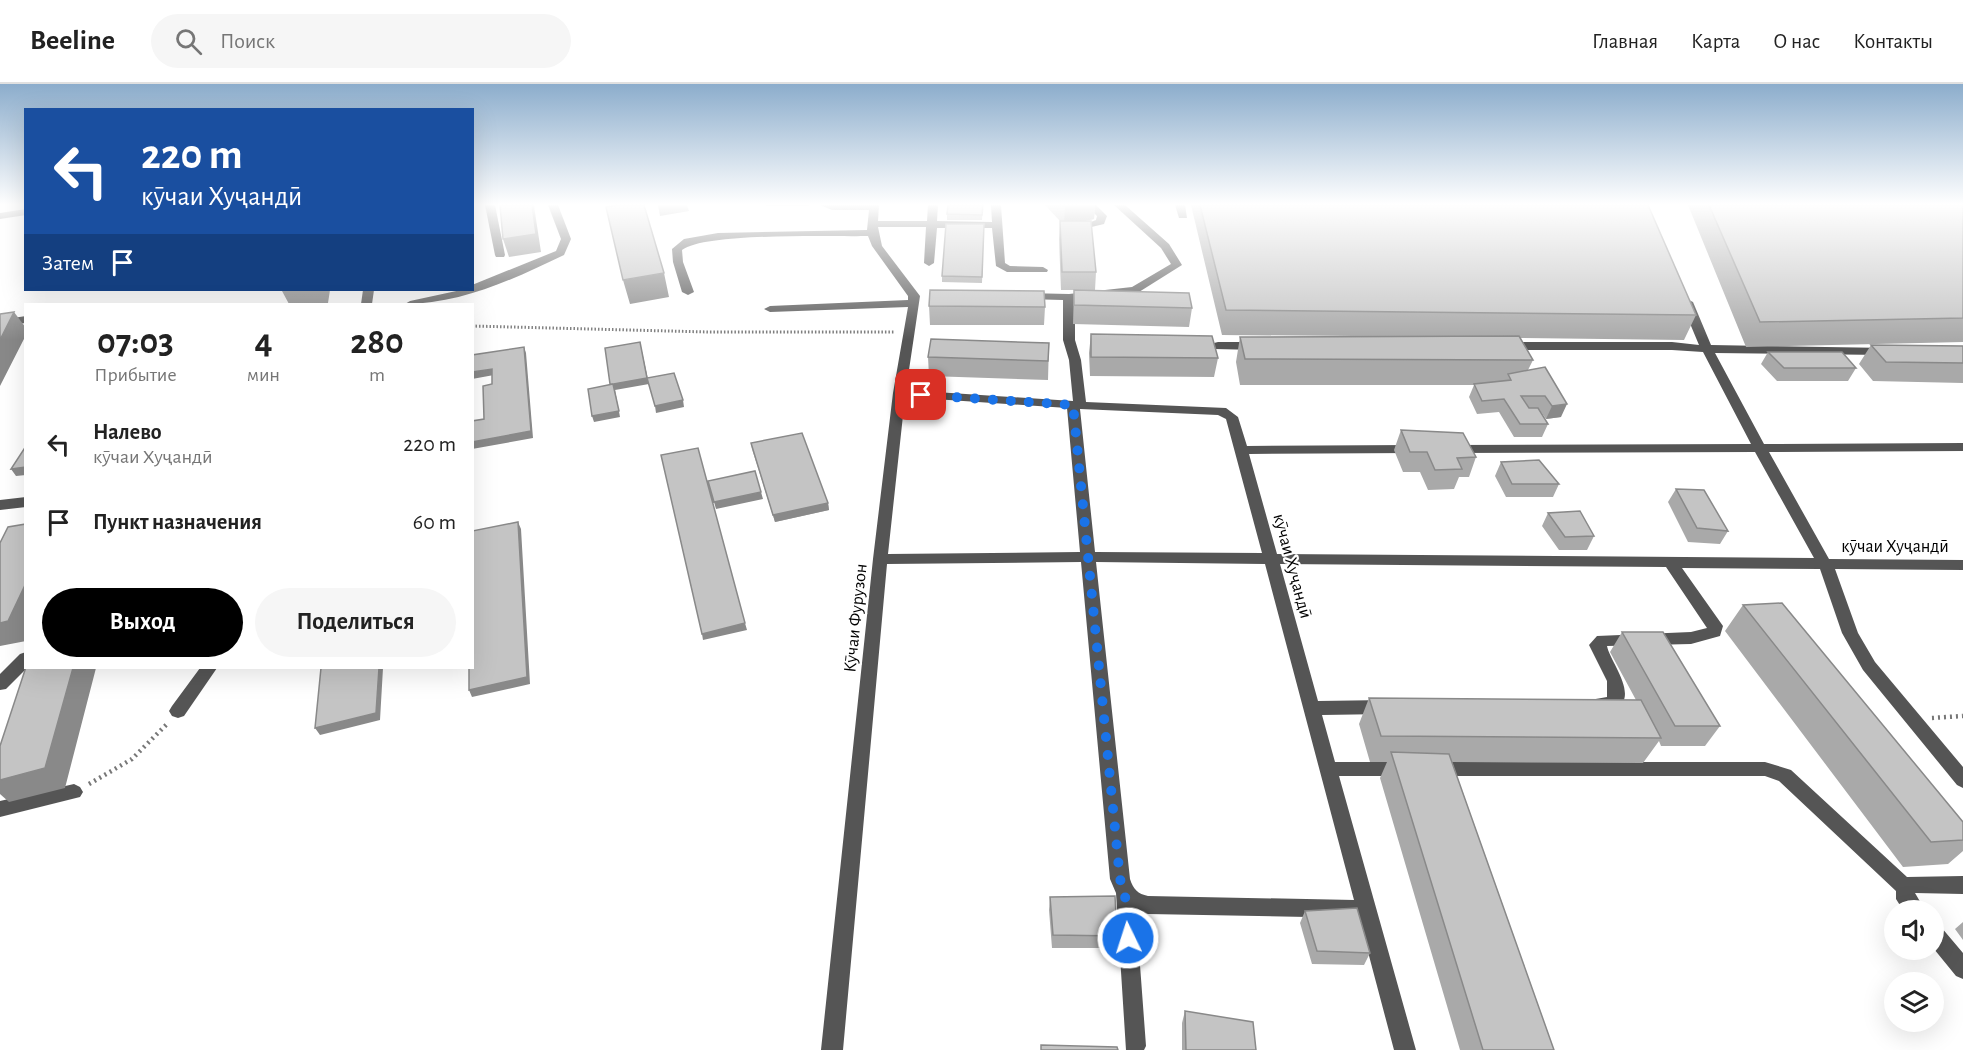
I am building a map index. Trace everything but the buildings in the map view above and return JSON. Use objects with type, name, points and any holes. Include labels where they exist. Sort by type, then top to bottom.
[{"type":"street","points":[[499,250],[500,255]]},
{"type":"street","points":[[474,287],[521,271],[560,253],[561,250]]},
{"type":"street","points":[[677,250],[678,262],[688,292]]},
{"type":"street","points":[[880,250],[918,298]]},
{"type":"street","points":[[929,263],[930,250]]},
{"type":"street","points":[[999,250],[1000,264],[1007,269],[1043,270]]},
{"type":"street","points":[[1009,296],[1069,297],[1135,290],[1177,265],[1168,250]]},
{"type":"street","points":[[1680,285],[1707,349],[1762,448],[1781,488],[1826,566],[1850,633],[1869,666],[1963,780]]},
{"type":"street","points":[[417,303],[450,297],[465,291]]},
{"type":"street","points":[[1069,297],[1069,340],[1075,360],[1088,557],[1120,879],[1125,895],[1136,1046]]},
{"type":"street","points":[[770,309],[918,298]]},
{"type":"street","name":"Кӯчаи Фурузон","points":[[832,1050],[880,559],[899,393],[908,332],[918,298]]},
{"type":"street","points":[[0,323],[24,319]]},
{"type":"street","points":[[1218,346],[1266,346]]},
{"type":"street","points":[[1493,346],[1672,346],[1707,349],[1895,351]]},
{"type":"street","name":"кӯчаи Хуҷандӣ","points":[[899,393],[1077,405],[1221,411],[1232,417],[1405,1050]]},
{"type":"street","points":[[1240,450],[1963,447]]},
{"type":"street","points":[[0,506],[24,502]]},
{"type":"street","name":"кӯчаи Хуҷандӣ","points":[[880,559],[1088,557],[1826,566],[1963,565]]},
{"type":"street","points":[[1582,705],[1606,705],[1615,701],[1615,681],[1597,645],[1603,640],[1691,638],[1714,632],[1715,626],[1671,564]]},
{"type":"street","points":[[0,684],[24,660]]},
{"type":"street","points":[[178,711],[208,669]]},
{"type":"street","points":[[1311,708],[1405,707]]},
{"type":"street","points":[[1328,769],[1765,769],[1785,775],[1905,887],[1907,900]]},
{"type":"street","points":[[0,809],[74,792]]},
{"type":"street","points":[[1905,887],[1911,884],[1963,885]]},
{"type":"street","points":[[1125,895],[1134,904],[1148,905],[1366,909]]},
{"type":"street","points":[[1944,946],[1963,969]]},
{"type":"path","points":[[474,326],[708,332],[908,332]]},
{"type":"path","points":[[74,792],[132,759],[155,738],[178,711]]},
{"type":"route","points":[[921,395],[1073,405],[1120,879],[1125,895],[1128,938]]}]
